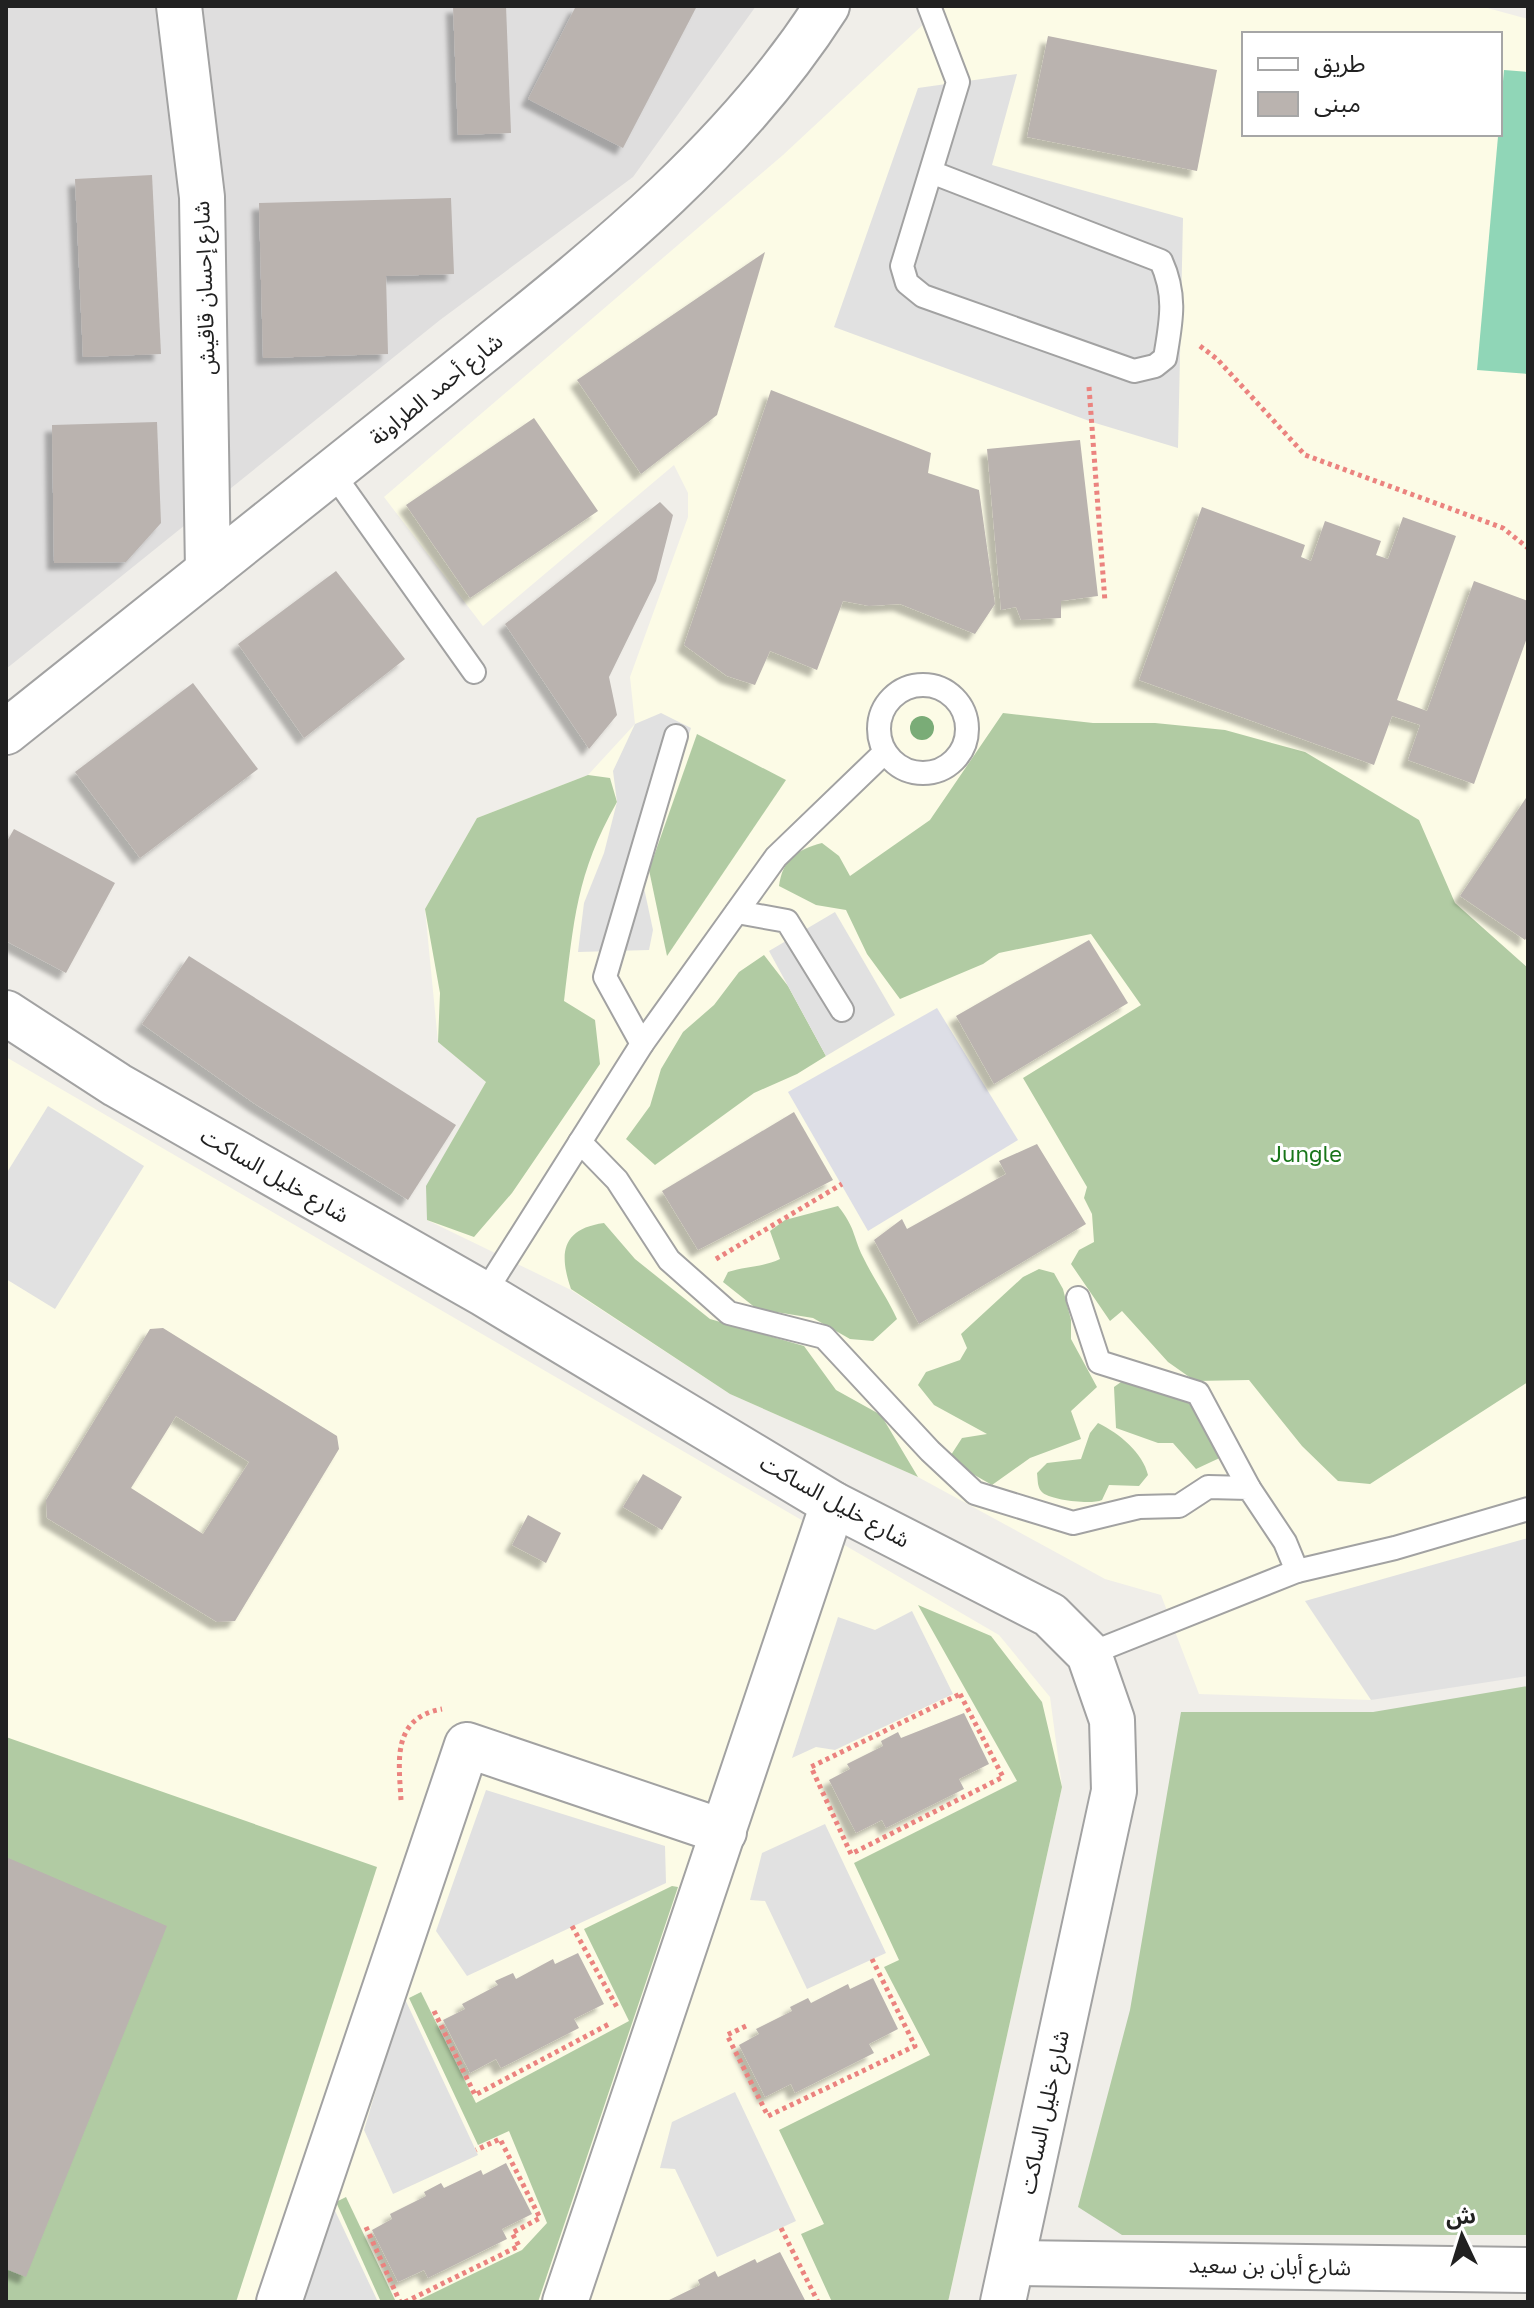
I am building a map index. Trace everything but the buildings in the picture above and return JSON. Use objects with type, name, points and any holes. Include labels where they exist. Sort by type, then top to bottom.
[{"type":"street","name":"شارع إحسان قاقيش","points":[[179,6],[202,197],[208,571]]},
{"type":"street","name":"شارع أحمد الطراونة","points":[[6,732],[621,240],[686,179],[774,80],[828,7]]},
{"type":"street","name":"شارع خليل الساكت","points":[[6,1013],[117,1085],[484,1294],[833,1504],[1050,1615],[1089,1654],[1112,1720],[1114,1791],[1007,2283]]},
{"type":"street","points":[[565,2302],[833,1504]]},
{"type":"street","points":[[279,2302],[460,1727],[724,1832]]},
{"type":"street","name":"شارع أبان بن سعيد","points":[[1007,2283],[1528,2270]]},
{"type":"lane","points":[[929,6],[958,82],[902,266],[907,283],[923,296],[1134,371],[1155,366],[1165,358],[1172,294],[1161,261],[931,172]]},
{"type":"lane","points":[[332,472],[474,672]]},
{"type":"lane","points":[[933,686],[947,692],[958,702],[965,715],[965,743],[948,766],[920,774],[907,771],[885,752],[879,739],[879,724],[891,697],[904,689],[933,686]]},
{"type":"lane","points":[[642,1044],[605,977],[676,736]]},
{"type":"lane","points":[[484,1294],[642,1044],[776,857],[885,752]]},
{"type":"lane","points":[[737,912],[787,921],[842,1010]]},
{"type":"lane","points":[[580,1142],[617,1180],[669,1260],[687,1276],[729,1313],[824,1337],[930,1451],[975,1493],[1073,1523],[1139,1507],[1179,1506],[1208,1487],[1249,1488]]},
{"type":"lane","points":[[1078,1298],[1099,1362],[1198,1393],[1249,1488],[1285,1542],[1297,1571]]},
{"type":"lane","points":[[1089,1654],[1297,1571],[1395,1548],[1525,1505]]},
{"type":"path","points":[[1171,324],[1217,359],[1305,455],[1503,528],[1528,548]]},
{"type":"path","points":[[1092,422],[1105,602]]},
{"type":"path","points":[[687,1276],[842,1184]]},
{"type":"path","points":[[960,1694],[1003,1777],[851,1854],[811,1767],[960,1694]]},
{"type":"path","points":[[438,1709],[460,1727]]},
{"type":"path","points":[[438,1709],[460,1727]]},
{"type":"path","points":[[401,1802],[398,1747],[401,1737],[425,1714],[438,1709]]},
{"type":"path","points":[[434,2011],[475,2095],[622,2018],[572,1926]]},
{"type":"path","points":[[746,2026],[727,2035],[768,2116],[915,2046],[872,1959]]},
{"type":"path","points":[[366,2227],[403,2302],[519,2246],[512,2233],[540,2218],[500,2139],[476,2150]]},
{"type":"path","points":[[781,2228],[818,2302]]},
{"type":"shaded area","points":[[6,6],[756,6],[633,177],[440,320],[6,669]]},
{"type":"shaded area","points":[[943,6],[1480,6],[1528,19],[1528,1653],[1371,1700],[1199,1694],[1161,1595],[1105,1579],[918,1477],[730,1394],[571,1290],[427,1220],[434,1173],[486,1082],[438,1042],[425,909],[477,818],[588,775],[635,724],[630,677],[688,517],[688,493],[674,465],[483,626],[384,497],[783,155]]},
{"type":"shaded area","points":[[1017,74],[992,165],[1183,218],[1178,448],[1092,422],[834,327],[918,88]]},
{"type":"shaded area","points":[[661,713],[691,728],[641,874],[653,930],[649,950],[578,952],[584,903],[604,853],[617,802],[613,771],[635,724]]},
{"type":"shaded area","points":[[835,912],[895,1015],[826,1056],[769,951]]},
{"type":"shaded area","points":[[937,1008],[1018,1140],[868,1231],[788,1092]]},
{"type":"shaded area","points":[[6,1057],[999,1635],[1050,1697],[1062,1787],[948,2302],[6,2302]]},
{"type":"shaded area","points":[[48,1106],[144,1166],[55,1309],[6,1279],[6,1174]]},
{"type":"shaded area","points":[[1528,1538],[1528,1676],[1371,1700],[1305,1601]]},
{"type":"shaded area","points":[[912,1611],[953,1694],[835,1750],[816,1747],[792,1758],[838,1617],[875,1630]]},
{"type":"shaded area","points":[[486,1790],[665,1846],[666,1883],[467,1976],[436,1931]]},
{"type":"shaded area","points":[[825,1824],[886,1953],[807,1989],[765,1901],[750,1900],[762,1853]]},
{"type":"shaded area","points":[[404,1997],[478,2155],[393,2194],[364,2130]]},
{"type":"shaded area","points":[[735,2092],[796,2221],[717,2257],[675,2169],[660,2168],[672,2122]]},
{"type":"shaded area","points":[[329,2198],[378,2302],[300,2302]]},
{"type":"green space","points":[[1504,70],[1528,72],[1528,374],[1477,370],[1498,136],[1502,136]]},
{"type":"green space","name":"Jungle","points":[[1003,713],[1093,723],[1155,723],[1225,730],[1305,752],[1419,820],[1455,903],[1528,968],[1528,1382],[1370,1484],[1338,1481],[1302,1446],[1249,1380],[1195,1381],[1168,1362],[1122,1311],[1110,1321],[1071,1264],[1079,1250],[1094,1242],[1092,1214],[1084,1198],[1087,1187],[1023,1078],[1141,1005],[1091,934],[999,953],[983,964],[900,999],[867,954],[846,910],[816,905],[779,886],[788,862],[805,849],[822,843],[839,856],[850,876],[930,820]]},
{"type":"green space","points":[[697,734],[786,780],[667,956],[649,870]]},
{"type":"green space","points":[[588,775],[610,778],[617,802],[593,852],[579,898],[564,1001],[595,1020],[600,1064],[512,1193],[474,1237],[427,1220],[426,1186],[486,1082],[438,1042],[440,993],[425,909],[477,818]]},
{"type":"green space","points":[[764,955],[788,986],[826,1056],[797,1074],[754,1093],[655,1165],[626,1139],[650,1106],[661,1069],[683,1032],[714,1005],[739,972]]},
{"type":"green space","points":[[838,1206],[897,1319],[873,1341],[850,1339],[813,1318],[757,1309],[723,1282],[728,1272],[780,1259],[770,1231],[785,1220]]},
{"type":"green space","points":[[604,1223],[635,1259],[710,1319],[804,1346],[836,1390],[881,1415],[918,1477],[730,1394],[571,1289],[565,1254],[571,1237],[590,1226]]},
{"type":"green space","points":[[1039,1269],[1054,1273],[1063,1289],[1071,1320],[1071,1339],[1097,1387],[1071,1411],[1081,1439],[1030,1458],[992,1485],[964,1469],[951,1455],[962,1438],[987,1434],[934,1405],[918,1385],[926,1372],[960,1360],[967,1348],[961,1334],[1023,1277]]},
{"type":"green space","points":[[1135,1372],[1172,1375],[1194,1409],[1219,1424],[1226,1455],[1196,1469],[1173,1443],[1158,1443],[1116,1428],[1114,1387]]},
{"type":"green space","points":[[1098,1423],[1129,1444],[1148,1475],[1139,1486],[1109,1485],[1102,1500],[1097,1501],[1063,1500],[1043,1493],[1037,1473],[1047,1463],[1081,1459],[1090,1433]]},
{"type":"green space","points":[[918,1605],[991,1636],[1042,1702],[1062,1787],[948,2302],[832,2302],[801,2234],[824,2224],[779,2130],[930,2055],[884,1967],[899,1960],[854,1863],[1017,1781]]},
{"type":"green space","points":[[1528,1686],[1528,2235],[1122,2235],[1078,2207],[1130,2010],[1181,1712],[1373,1712]]},
{"type":"green space","points":[[6,1737],[377,1867],[236,2302],[6,2302]]},
{"type":"green space","points":[[672,1886],[678,1887],[538,2302],[415,2302],[522,2250],[547,2223],[509,2131],[478,2145],[409,1998],[421,1992],[476,2103],[629,2021],[584,1929]]},
{"type":"green space","points":[[346,2197],[396,2302],[381,2302],[336,2202]]}]
